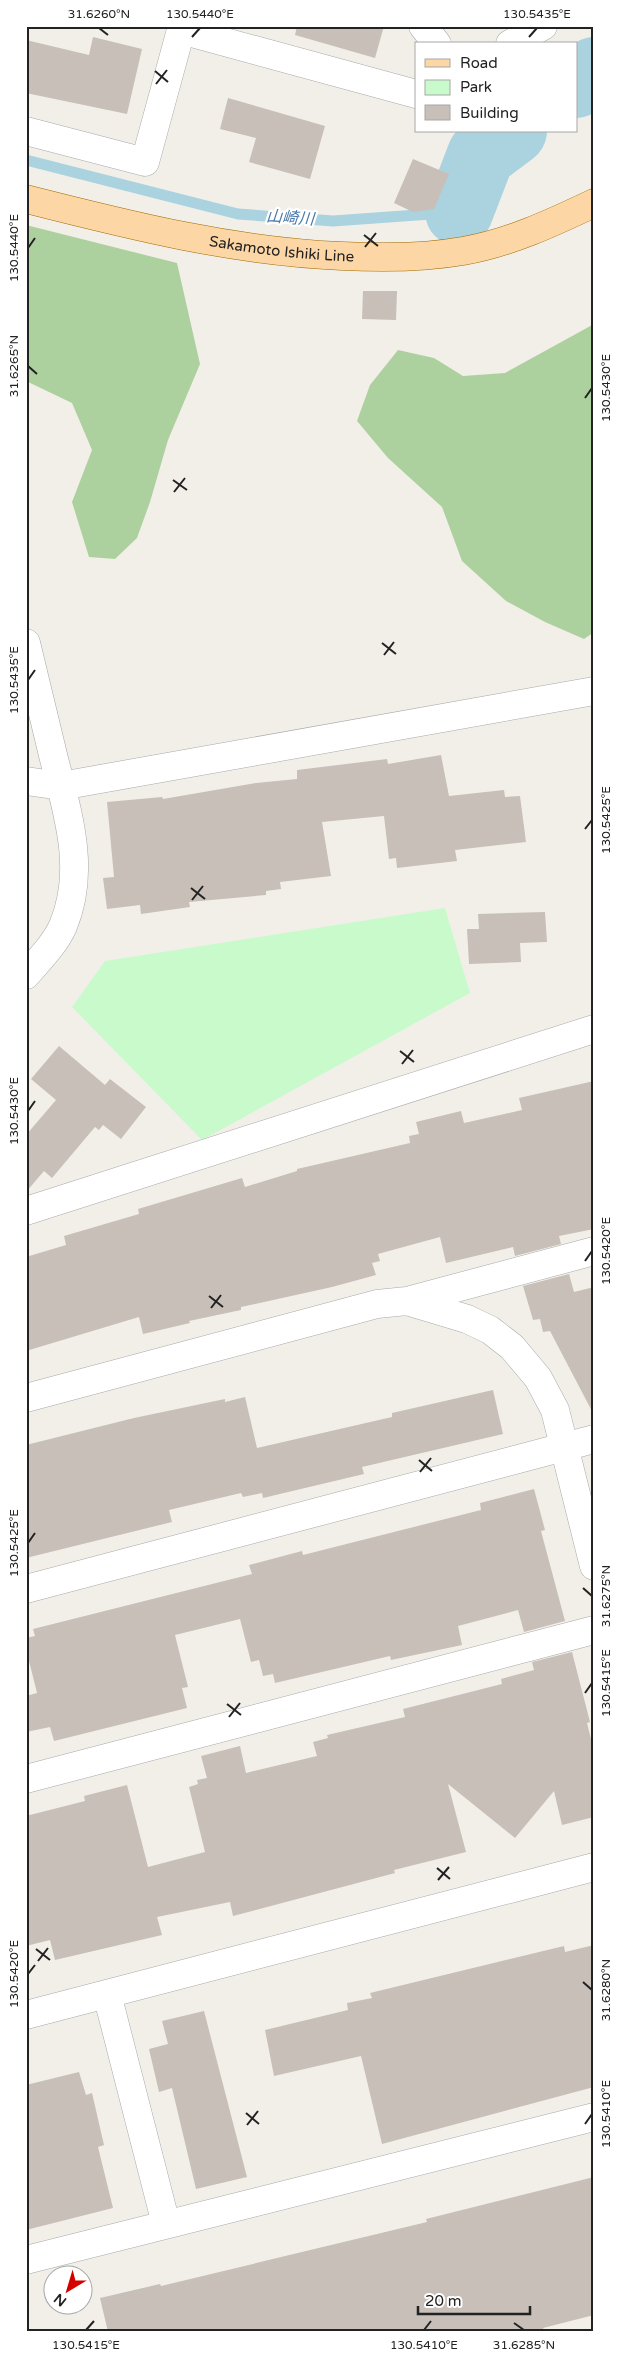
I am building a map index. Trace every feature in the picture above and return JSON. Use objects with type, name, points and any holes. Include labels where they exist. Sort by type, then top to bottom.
[{"type":"main road","name":"Sakamoto Ishiki Line","points":[[26,199],[141,228],[221,245],[278,252],[374,258],[424,256],[464,251],[511,238],[553,222],[594,203]]},
{"type":"street","points":[[424,26],[436,42]]},
{"type":"street","points":[[514,42],[544,26]]},
{"type":"street","points":[[26,131],[145,162],[181,30],[415,94]]},
{"type":"street","points":[[26,644],[73,835],[74,869],[70,901],[62,927],[48,950],[26,975]]},
{"type":"street","points":[[26,781],[61,786],[594,691]]},
{"type":"street","points":[[26,1211],[594,1029]]},
{"type":"street","points":[[26,1398],[377,1304],[407,1301],[594,1251]]},
{"type":"street","points":[[407,1301],[467,1319],[490,1330],[512,1347],[538,1378],[555,1410],[594,1566]]},
{"type":"street","points":[[26,1590],[594,1439]]},
{"type":"street","points":[[26,1779],[594,1630]]},
{"type":"street","points":[[26,2014],[594,1867]]},
{"type":"street","points":[[107,1994],[166,2224]]},
{"type":"street","points":[[26,2260],[594,2117]]},
{"type":"green space","points":[[26,225],[177,263],[200,364],[168,440],[150,502],[137,538],[115,559],[89,557],[72,502],[92,450],[72,403],[26,381]]},
{"type":"green space","points":[[594,324],[594,632],[584,639],[545,622],[506,601],[462,561],[442,507],[388,458],[357,421],[370,385],[398,350],[434,358],[463,376],[505,373]]},
{"type":"green space","points":[[445,908],[470,993],[202,1140],[72,1007],[105,961]]},
{"type":"building","points":[[297,26],[384,26],[375,58],[295,35]]},
{"type":"building","points":[[93,37],[142,49],[127,114],[26,93],[26,40],[89,55]]},
{"type":"building","points":[[228,98],[325,126],[310,179],[249,162],[256,138],[220,129]]},
{"type":"building","points":[[413,159],[449,174],[434,209],[413,212],[394,203]]},
{"type":"building","points":[[363,291],[397,291],[396,320],[362,319]]},
{"type":"building","points":[[441,755],[449,796],[504,790],[505,797],[520,796],[526,842],[455,850],[457,861],[397,868],[396,858],[389,859],[384,816],[322,822],[331,876],[280,882],[281,889],[266,891],[266,895],[189,902],[190,907],[141,914],[140,905],[107,909],[103,878],[114,877],[107,802],[162,797],[163,799],[256,783],[297,779],[297,770],[387,759],[388,764]]},
{"type":"building","points":[[545,912],[547,942],[520,943],[521,962],[469,964],[467,929],[479,929],[478,914]]},
{"type":"building","points":[[59,1046],[105,1085],[110,1079],[146,1107],[121,1139],[103,1125],[99,1130],[95,1127],[52,1178],[44,1171],[26,1192],[26,1135],[56,1100],[31,1079]]},
{"type":"building","points":[[594,1081],[594,1229],[559,1236],[561,1244],[515,1256],[513,1247],[446,1263],[440,1237],[378,1254],[380,1261],[372,1263],[376,1275],[332,1287],[241,1307],[241,1310],[189,1321],[190,1323],[143,1334],[139,1317],[26,1351],[26,1257],[66,1245],[64,1236],[139,1214],[138,1209],[242,1178],[245,1187],[297,1171],[297,1169],[410,1143],[409,1136],[419,1134],[416,1122],[461,1111],[464,1123],[522,1110],[519,1098]]},
{"type":"building","points":[[569,1274],[574,1292],[594,1287],[594,1415],[550,1331],[543,1332],[540,1319],[533,1320],[523,1286]]},
{"type":"building","points":[[493,1390],[503,1434],[362,1467],[364,1474],[263,1498],[262,1493],[243,1497],[241,1493],[169,1510],[172,1522],[26,1558],[26,1445],[134,1418],[225,1399],[225,1402],[245,1397],[257,1448],[392,1417],[392,1413]]},
{"type":"building","points":[[534,1489],[545,1530],[541,1531],[565,1621],[524,1632],[518,1610],[458,1626],[462,1645],[391,1660],[390,1656],[275,1683],[273,1674],[263,1676],[259,1660],[251,1662],[240,1619],[175,1635],[188,1687],[182,1688],[187,1708],[54,1741],[50,1727],[26,1732],[26,1696],[37,1693],[26,1649],[26,1638],[35,1636],[33,1629],[252,1574],[249,1565],[302,1551],[303,1555],[481,1510],[480,1503]]},
{"type":"building","points":[[572,1652],[590,1722],[587,1723],[594,1751],[594,1817],[562,1825],[554,1791],[515,1838],[448,1784],[466,1852],[394,1870],[395,1873],[233,1916],[230,1902],[157,1917],[162,1935],[55,1960],[50,1940],[26,1946],[26,1816],[85,1801],[84,1796],[127,1785],[148,1867],[205,1852],[189,1787],[198,1784],[197,1780],[207,1778],[201,1756],[240,1746],[246,1773],[317,1756],[313,1742],[328,1738],[327,1735],[405,1717],[403,1709],[502,1684],[501,1679],[534,1670],[532,1662]]},
{"type":"building","points":[[594,1945],[594,2087],[382,2144],[361,2056],[274,2076],[265,2030],[348,2010],[347,2003],[372,1998],[370,1993],[564,1946],[565,1952]]},
{"type":"building","points":[[204,2011],[247,2177],[196,2189],[172,2088],[159,2092],[149,2049],[168,2044],[162,2021]]},
{"type":"building","points":[[79,2072],[86,2095],[92,2093],[104,2145],[98,2147],[113,2208],[26,2230],[26,2085]]},
{"type":"building","points":[[594,2177],[594,2315],[543,2328],[545,2332],[108,2332],[100,2298],[160,2284],[161,2286],[427,2222],[426,2219]]},
{"type":"waterway","name":"山崎川","points":[[578,83],[594,71]]},
{"type":"waterway","name":"山崎川","points":[[459,212],[481,155],[512,132]]},
{"type":"waterway","name":"山崎川","points":[[26,160],[238,214],[333,221],[459,212]]}]
